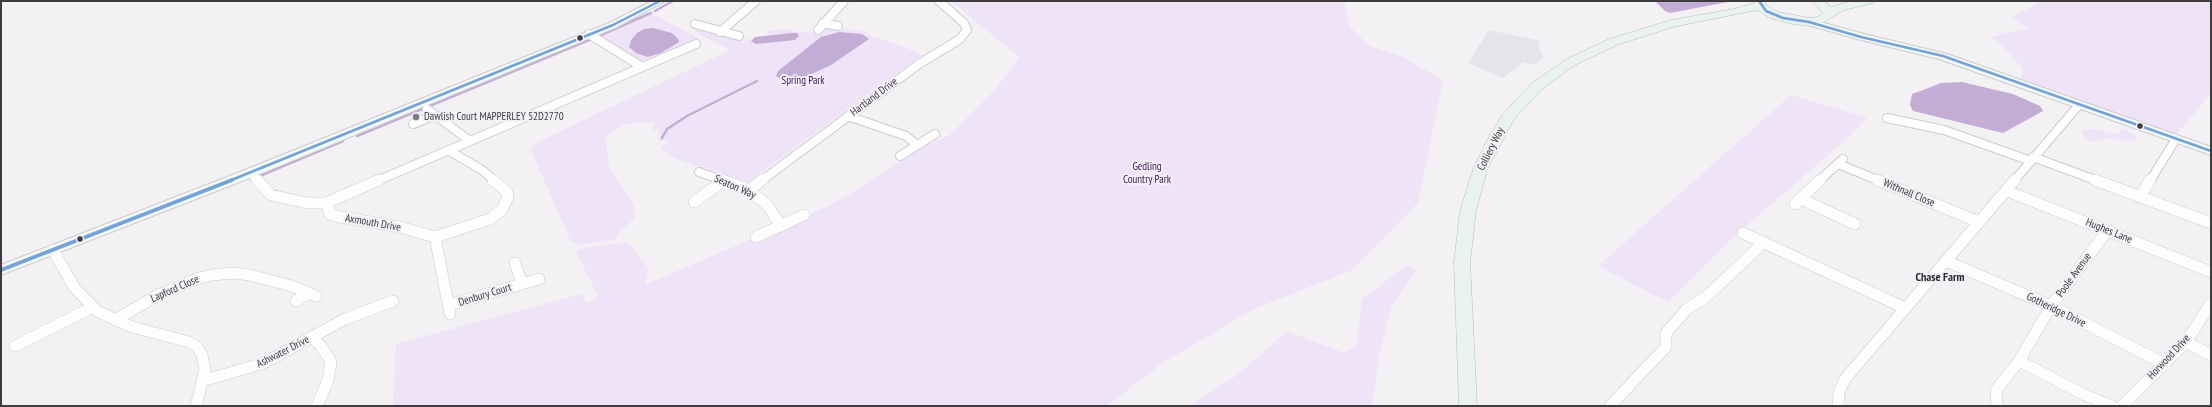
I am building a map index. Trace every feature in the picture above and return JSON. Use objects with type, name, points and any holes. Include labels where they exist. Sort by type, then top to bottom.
[{"type":"main road","points":[[1818,1],[1827,9],[1828,15]]},
{"type":"main road","points":[[1759,3],[1766,11],[1783,18],[1809,22],[1828,15],[1840,7],[1869,1]]},
{"type":"main road","name":"Colliery Way","points":[[1468,406],[1462,262],[1468,211],[1480,170],[1492,142],[1508,117],[1522,100],[1537,86],[1571,62],[1613,42],[1671,24],[1735,12],[1759,3]]},
{"type":"main road","name":"Colliery Way","points":[[1706,17],[1783,18]]},
{"type":"street","points":[[1,270],[250,173],[589,34],[660,1]]},
{"type":"street","points":[[720,32],[756,1]]},
{"type":"street","points":[[838,26],[820,27],[840,1]]},
{"type":"street","name":"Hartland Drive","points":[[748,190],[919,64],[960,39],[967,30],[964,23],[939,1]]},
{"type":"street","points":[[1828,15],[1847,32]]},
{"type":"street","points":[[1809,22],[1943,56],[2078,106],[2211,151]]},
{"type":"street","points":[[695,24],[739,36]]},
{"type":"street","points":[[589,34],[642,67]]},
{"type":"street","points":[[250,173],[271,195],[307,203],[326,203],[696,44]]},
{"type":"street","points":[[1838,406],[1839,392],[1845,379],[2078,106]]},
{"type":"street","points":[[414,124],[431,112],[470,141]]},
{"type":"street","points":[[848,116],[906,136],[917,145]]},
{"type":"street","points":[[1887,118],[1944,130],[2032,159],[2211,223]]},
{"type":"street","points":[[900,156],[935,134]]},
{"type":"street","points":[[2140,197],[2176,140]]},
{"type":"street","points":[[435,237],[490,219],[502,210],[508,197],[507,192],[482,170],[448,150]]},
{"type":"street","name":"Withnall Close","points":[[1855,224],[1798,202],[1841,162],[1979,222]]},
{"type":"street","name":"Seaton Way","points":[[699,172],[748,190],[768,206],[781,226]]},
{"type":"street","points":[[694,202],[723,181]]},
{"type":"street","name":"Hughes Lane","points":[[2007,191],[2211,272]]},
{"type":"street","name":"Axmouth Drive","points":[[326,203],[330,214],[335,216],[400,227],[435,237]]},
{"type":"street","points":[[756,237],[804,215]]},
{"type":"street","name":"Poole Avenue","points":[[1997,406],[1996,390],[2019,361],[2051,306],[2107,230]]},
{"type":"street","points":[[1743,233],[1905,308]]},
{"type":"street","name":"Denbury Court","points":[[435,237],[450,310],[539,279]]},
{"type":"street","points":[[1610,406],[1666,347],[1666,333],[1687,309],[1705,298],[1764,242]]},
{"type":"street","points":[[53,250],[74,287],[93,307],[105,316],[189,342],[197,347],[202,355],[205,370],[196,406]]},
{"type":"street","name":"Gotheridge Drive","points":[[1946,261],[2051,306],[2165,364]]},
{"type":"street","name":"Denbury Court","points":[[515,263],[522,284]]},
{"type":"street","name":"Lapford Close","points":[[115,320],[158,295],[199,278],[212,275],[233,273],[250,275],[292,286],[312,295],[296,301]]},
{"type":"street","name":"Ashwater Drive","points":[[202,381],[264,363],[311,337],[363,317],[393,301]]},
{"type":"street","name":"Horwood Drive","points":[[2122,406],[2186,342],[2211,303]]},
{"type":"street","points":[[15,346],[34,331],[93,307]]},
{"type":"street","points":[[311,337],[325,352],[331,362],[328,380],[317,406]]},
{"type":"street","points":[[2186,342],[2211,355]]},
{"type":"street","points":[[2019,361],[2085,395],[2112,406]]},
{"type":"shaded area","points":[[1655,1],[1733,1],[1670,13],[1665,11]]},
{"type":"shaded area","points":[[653,28],[672,33],[679,40],[679,42],[661,53],[648,57],[636,53],[629,47],[631,40],[637,33],[644,29]]},
{"type":"shaded area","points":[[1489,30],[1540,41],[1538,46],[1543,56],[1542,57],[1544,58],[1533,65],[1524,62],[1503,78],[1468,63]]},
{"type":"shaded area","points":[[839,32],[862,34],[869,39],[831,65],[801,79],[783,80],[776,76],[778,71],[821,37]]},
{"type":"shaded area","points":[[797,33],[799,36],[795,40],[756,44],[751,41],[755,37]]},
{"type":"shaded area","points":[[1962,82],[2013,94],[2040,106],[2043,111],[2003,133],[1913,111],[1910,105],[1912,94],[1941,83]]},
{"type":"green space","name":"Gedling Country Park","points":[[951,1],[1344,1],[1350,27],[1369,46],[1400,56],[1443,80],[1418,203],[1352,270],[1254,309],[1164,362],[1107,406],[393,406],[396,344],[581,294],[587,303],[596,300],[597,294],[576,252],[582,248],[625,243],[630,245],[649,269],[645,285],[826,207],[852,193],[917,150],[950,135],[995,90],[1019,57]]},
{"type":"green space","points":[[2044,1],[2211,1],[2211,93],[2176,135],[2021,81],[2023,69],[2001,44],[1991,37],[2029,28],[2012,16]]},
{"type":"green space","points":[[653,14],[701,40],[644,63],[599,38]]},
{"type":"green space","name":"Spring Park","points":[[826,27],[867,32],[868,35],[903,46],[922,55],[748,182],[673,158],[663,151],[661,147],[668,144],[668,140],[658,141],[660,130],[652,130],[656,122],[623,124],[605,136],[609,167],[634,206],[634,220],[621,229],[616,239],[579,245],[570,240],[530,148],[536,143],[730,50],[695,32],[698,30],[751,40],[766,36],[768,31],[792,29],[792,31],[818,34]]},
{"type":"green space","points":[[1791,95],[1867,118],[1843,142],[1737,234],[1668,302],[1598,266]]},
{"type":"green space","points":[[2096,129],[2112,134],[2120,133],[2121,129],[2124,129],[2138,138],[2126,141],[2109,138],[2091,142],[2086,139],[2081,130]]},
{"type":"green space","points":[[1407,265],[1416,270],[1392,306],[1379,356],[1372,406],[1189,406],[1239,374],[1287,331],[1344,353],[1356,346],[1362,299]]},
{"type":"waterway","points":[[655,11],[673,1]]},
{"type":"waterway","points":[[599,36],[651,13]]},
{"type":"waterway","points":[[357,136],[589,40]]},
{"type":"waterway","points":[[662,138],[667,129],[687,116],[757,81]]},
{"type":"waterway","points":[[262,175],[343,141]]},
{"type":"transit line","points":[[1,270],[250,173],[613,25],[660,1]]},
{"type":"transit line","points":[[1759,1],[1766,11],[1783,18],[1809,22],[1861,37],[1943,56],[2211,151]]},
{"type":"place","name":"Dawlish Court MAPPERLEY 52D2770","points":[[416,117]]},
{"type":"district","name":"Chase Farm","points":[[1940,278]]}]
